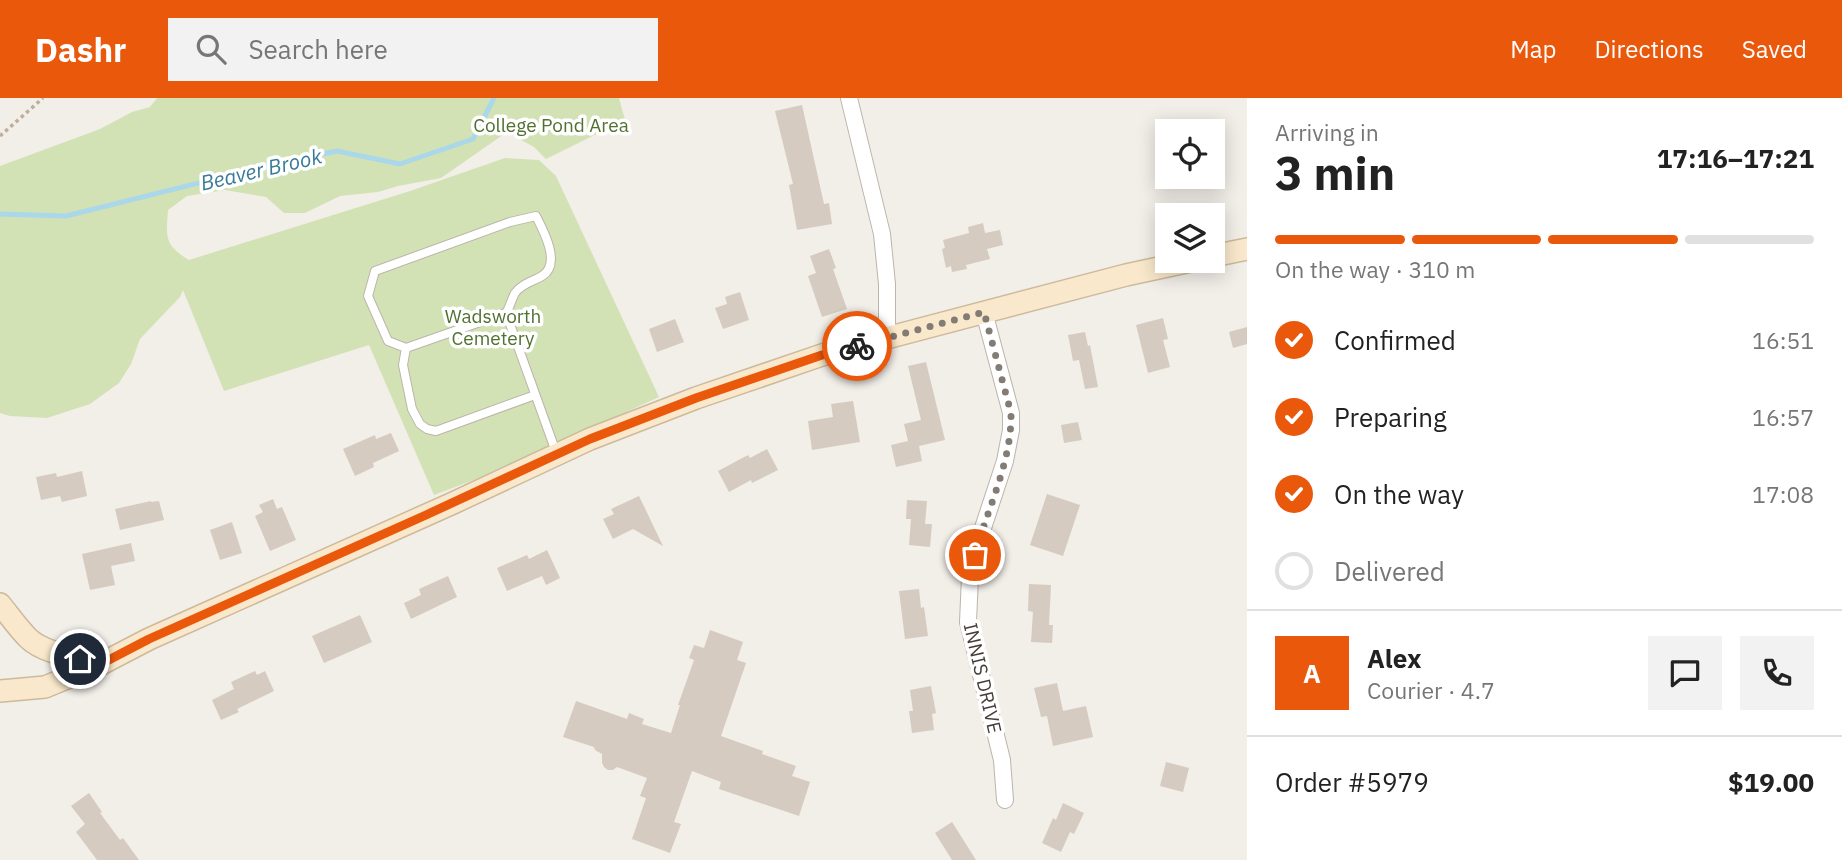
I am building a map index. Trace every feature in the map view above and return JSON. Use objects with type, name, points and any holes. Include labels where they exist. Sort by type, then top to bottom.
[{"type":"street","points":[[849,98],[882,234],[887,284],[887,338]]},
{"type":"street","points":[[1225,254],[1247,249]]},
{"type":"street","points":[[0,691],[45,687],[101,664],[149,639],[590,439],[696,398],[822,355],[1155,269]]},
{"type":"street","name":"INNIS DRIVE","points":[[984,312],[1011,413],[1011,430],[1005,461],[970,577],[968,622],[1002,761],[1005,800]]},
{"type":"street","points":[[0,604],[38,646],[101,664]]},
{"type":"lane","points":[[506,313],[405,348],[388,341],[368,296],[375,271],[510,222],[536,216],[550,246],[551,261],[547,272],[515,293],[506,313],[557,455]]},
{"type":"lane","points":[[405,348],[402,365],[412,409],[420,424],[427,429],[436,431],[536,395]]},
{"type":"path","points":[[0,136],[43,98]]},
{"type":"green space","points":[[157,98],[619,98],[625,120],[546,159],[534,147],[507,132],[441,178],[378,192],[340,196],[305,213],[284,213],[266,197],[225,190],[187,196],[168,210],[167,234],[175,250],[189,260],[410,191],[505,158],[539,160],[556,176],[659,397],[495,472],[434,495],[369,345],[224,391],[183,290],[180,297],[140,339],[131,364],[119,383],[90,404],[47,418],[0,413],[0,166],[100,129],[132,112],[150,107]]},
{"type":"building","points":[[802,105],[824,204],[829,203],[832,224],[797,230],[789,185],[793,184],[775,111]]},
{"type":"building","points":[[983,223],[985,233],[1000,230],[1003,245],[987,249],[990,259],[966,265],[967,269],[952,272],[951,266],[946,268],[943,240],[969,233],[968,227]]},
{"type":"building","points":[[829,249],[847,309],[822,317],[808,276],[816,273],[810,256]]},
{"type":"building","points":[[740,292],[749,320],[723,329],[715,308],[727,304],[725,297]]},
{"type":"building","points":[[1163,318],[1168,339],[1163,340],[1170,367],[1148,373],[1136,325]]},
{"type":"building","points":[[675,319],[684,342],[657,352],[649,329]]},
{"type":"building","points":[[1247,327],[1247,344],[1233,348],[1229,332]]},
{"type":"building","points":[[1085,332],[1098,387],[1085,389],[1079,360],[1073,361],[1068,335]]},
{"type":"building","points":[[926,362],[945,440],[919,446],[922,461],[896,467],[891,445],[908,441],[904,424],[921,420],[908,366]]},
{"type":"building","points":[[853,401],[860,442],[812,450],[808,421],[833,417],[831,404]]},
{"type":"building","points":[[1078,422],[1082,440],[1064,443],[1061,425]]},
{"type":"building","points":[[391,433],[399,451],[373,463],[374,467],[355,476],[343,449],[375,435],[376,439]]},
{"type":"building","points":[[767,449],[778,470],[729,492],[718,471],[748,455],[750,458]]},
{"type":"building","points":[[82,471],[87,496],[62,502],[60,496],[41,500],[36,477],[56,473],[57,477]]},
{"type":"building","points":[[1047,494],[1080,505],[1063,556],[1030,545]]},
{"type":"building","points":[[639,496],[663,546],[633,529],[613,539],[603,519],[614,514],[611,509]]},
{"type":"building","points":[[273,499],[277,509],[282,507],[296,540],[270,551],[255,516],[263,512],[259,505]]},
{"type":"building","points":[[907,500],[927,501],[925,524],[932,524],[930,547],[909,545],[911,519],[906,519]]},
{"type":"building","points":[[159,501],[164,520],[120,530],[115,509]]},
{"type":"building","points":[[232,522],[242,553],[220,560],[210,530]]},
{"type":"building","points":[[131,543],[135,561],[111,566],[115,585],[90,590],[82,554]]},
{"type":"building","points":[[547,550],[560,578],[546,585],[542,576],[507,591],[497,568],[527,555],[529,559]]},
{"type":"building","points":[[448,576],[457,597],[411,619],[404,603],[421,595],[419,589]]},
{"type":"building","points":[[1029,584],[1051,585],[1049,625],[1053,625],[1052,643],[1031,642],[1033,612],[1028,611]]},
{"type":"building","points":[[919,589],[928,636],[905,639],[899,591]]},
{"type":"building","points":[[360,615],[372,642],[324,663],[312,636]]},
{"type":"building","points":[[710,630],[743,642],[737,660],[746,663],[721,736],[796,766],[792,776],[810,782],[799,816],[719,789],[721,782],[692,771],[674,822],[681,824],[670,853],[632,839],[646,798],[640,796],[647,778],[617,767],[608,770],[602,763],[602,754],[594,747],[563,737],[576,701],[627,719],[629,713],[644,719],[642,724],[671,733],[694,660],[689,658],[694,645],[704,648]]},
{"type":"building","points":[[255,671],[257,675],[265,671],[274,691],[221,720],[212,700],[234,689],[231,682]]},
{"type":"building","points":[[1057,683],[1063,711],[1086,706],[1093,737],[1053,746],[1047,716],[1041,717],[1034,688]]},
{"type":"building","points":[[931,686],[936,713],[932,714],[934,730],[912,733],[910,690]]},
{"type":"building","points":[[1166,762],[1189,768],[1183,792],[1160,786]]},
{"type":"building","points":[[89,793],[120,840],[123,838],[139,860],[97,860],[76,832],[85,824],[71,806]]},
{"type":"building","points":[[1063,803],[1084,813],[1074,834],[1070,832],[1061,852],[1042,843]]},
{"type":"building","points":[[952,822],[976,860],[952,860],[935,833]]},
{"type":"waterway","name":"Beaver Brook","points":[[0,214],[66,216],[337,151],[400,164],[473,139],[494,98]]},
{"type":"way so far","points":[[857,346],[984,312],[1011,413],[1011,430],[1005,461],[975,555]]},
{"type":"route","points":[[80,659],[101,664],[149,639],[590,439],[696,398],[822,355],[857,346]]},
{"type":"park label","name":"College Pond Area","points":[[551,125]]},
{"type":"park label","name":"Wadsworth Cemetery","points":[[493,327]]}]
